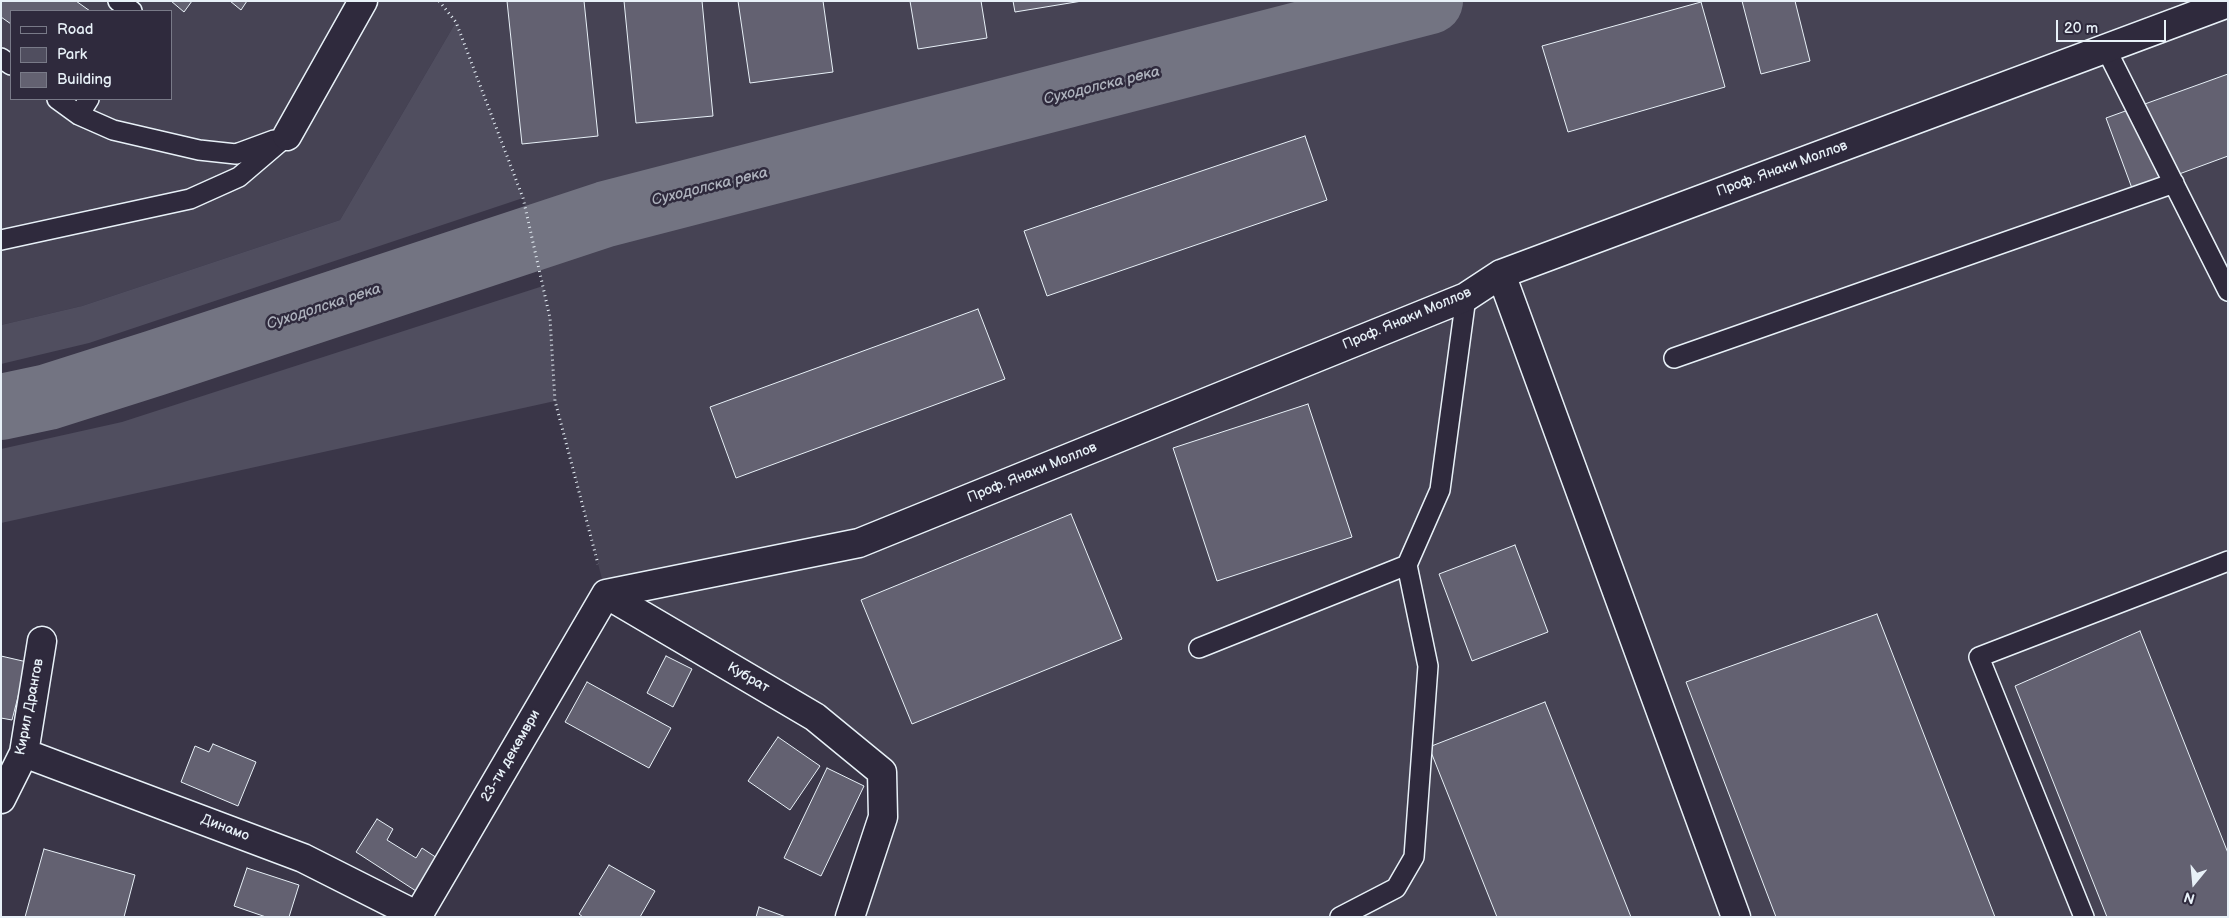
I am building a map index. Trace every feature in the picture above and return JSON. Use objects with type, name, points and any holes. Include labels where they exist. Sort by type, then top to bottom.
[{"type":"street","points":[[287,136],[363,1]]},
{"type":"street","name":"Проф. Янаки Моллов","points":[[606,594],[859,543],[1466,297],[1500,274],[2228,3]]},
{"type":"street","points":[[1500,274],[1736,917]]},
{"type":"street","name":"Кубрат","points":[[606,594],[815,716],[882,772],[883,817],[850,917]]},
{"type":"street","name":"23-ти декември","points":[[418,916],[606,594]]},
{"type":"street","name":"Кирил Дрангов","points":[[1,800],[24,753],[42,641]]},
{"type":"street","name":"Динамо","points":[[24,753],[303,858],[418,916]]},
{"type":"lane","points":[[118,1],[131,10]]},
{"type":"lane","points":[[2106,49],[2228,290]]},
{"type":"lane","points":[[58,100],[79,115],[113,130],[199,150],[236,154],[287,136]]},
{"type":"lane","points":[[79,115],[88,100]]},
{"type":"lane","points":[[1,240],[190,200],[238,176],[287,136]]},
{"type":"lane","points":[[1674,358],[2174,183]]},
{"type":"lane","points":[[1340,917],[1396,888],[1414,858],[1428,666],[1407,565],[1440,490],[1466,297]]},
{"type":"lane","points":[[2084,917],[1979,657],[2228,561]]},
{"type":"lane","points":[[1199,648],[1407,565]]},
{"type":"path","points":[[439,1],[456,22],[523,198],[550,318],[555,401],[606,594]]},
{"type":"shaded area","points":[[1,1],[2228,1],[2228,917],[850,917],[882,772],[606,594],[555,401],[550,318],[523,198],[456,22],[340,220],[82,306],[1,325]]},
{"type":"green space","points":[[456,22],[523,198],[89,343],[1,364],[1,325],[82,306],[340,220]]},
{"type":"green space","points":[[543,286],[550,318],[555,401],[1,523],[1,449],[122,422]]},
{"type":"building","points":[[1,1],[76,1],[89,10],[10,10],[10,23],[1,17]]},
{"type":"building","points":[[171,1],[192,1],[184,12]]},
{"type":"building","points":[[230,1],[247,1],[241,10]]},
{"type":"building","points":[[507,1],[584,1],[598,136],[522,144]]},
{"type":"building","points":[[624,1],[702,1],[713,116],[636,123]]},
{"type":"building","points":[[738,1],[823,1],[833,72],[750,83]]},
{"type":"building","points":[[910,1],[981,1],[987,38],[918,49]]},
{"type":"building","points":[[1013,1],[1082,1],[1015,12]]},
{"type":"building","points":[[1742,1],[1795,1],[1810,61],[1761,74]]},
{"type":"building","points":[[1701,2],[1725,87],[1568,132],[1542,46]]},
{"type":"building","points":[[2228,74],[2228,156],[2133,191],[2106,118]]},
{"type":"building","points":[[1305,136],[1327,200],[1047,296],[1024,231]]},
{"type":"building","points":[[978,309],[1005,379],[736,478],[710,407]]},
{"type":"building","points":[[1308,404],[1352,537],[1217,581],[1173,448]]},
{"type":"building","points":[[1071,514],[1122,639],[912,724],[861,600]]},
{"type":"building","points":[[1515,545],[1548,632],[1472,661],[1439,574]]},
{"type":"building","points":[[1877,614],[1995,917],[1776,917],[1686,682]]},
{"type":"building","points":[[2140,631],[2228,853],[2228,917],[2107,917],[2015,686]]},
{"type":"building","points":[[1,656],[27,662],[12,720],[1,718]]},
{"type":"building","points":[[666,656],[692,669],[673,707],[647,693]]},
{"type":"building","points":[[587,682],[671,728],[649,768],[565,722]]},
{"type":"building","points":[[1545,702],[1631,917],[1497,917],[1429,747]]},
{"type":"building","points":[[778,737],[820,766],[790,810],[748,781]]},
{"type":"building","points":[[213,744],[256,762],[238,806],[181,782],[195,746],[209,752]]},
{"type":"building","points":[[827,768],[864,786],[821,876],[784,858]]},
{"type":"building","points":[[377,819],[393,829],[387,840],[416,858],[422,848],[437,858],[416,891],[356,852]]},
{"type":"building","points":[[44,849],[135,875],[124,917],[25,917]]},
{"type":"building","points":[[609,865],[655,891],[640,917],[583,917],[579,914]]},
{"type":"building","points":[[247,868],[299,885],[289,917],[266,917],[234,906]]},
{"type":"building","points":[[759,907],[786,917],[756,917]]},
{"type":"waterway","name":"Суходолска река","points":[[1,407],[48,397],[155,363],[606,214],[1430,1]]}]
